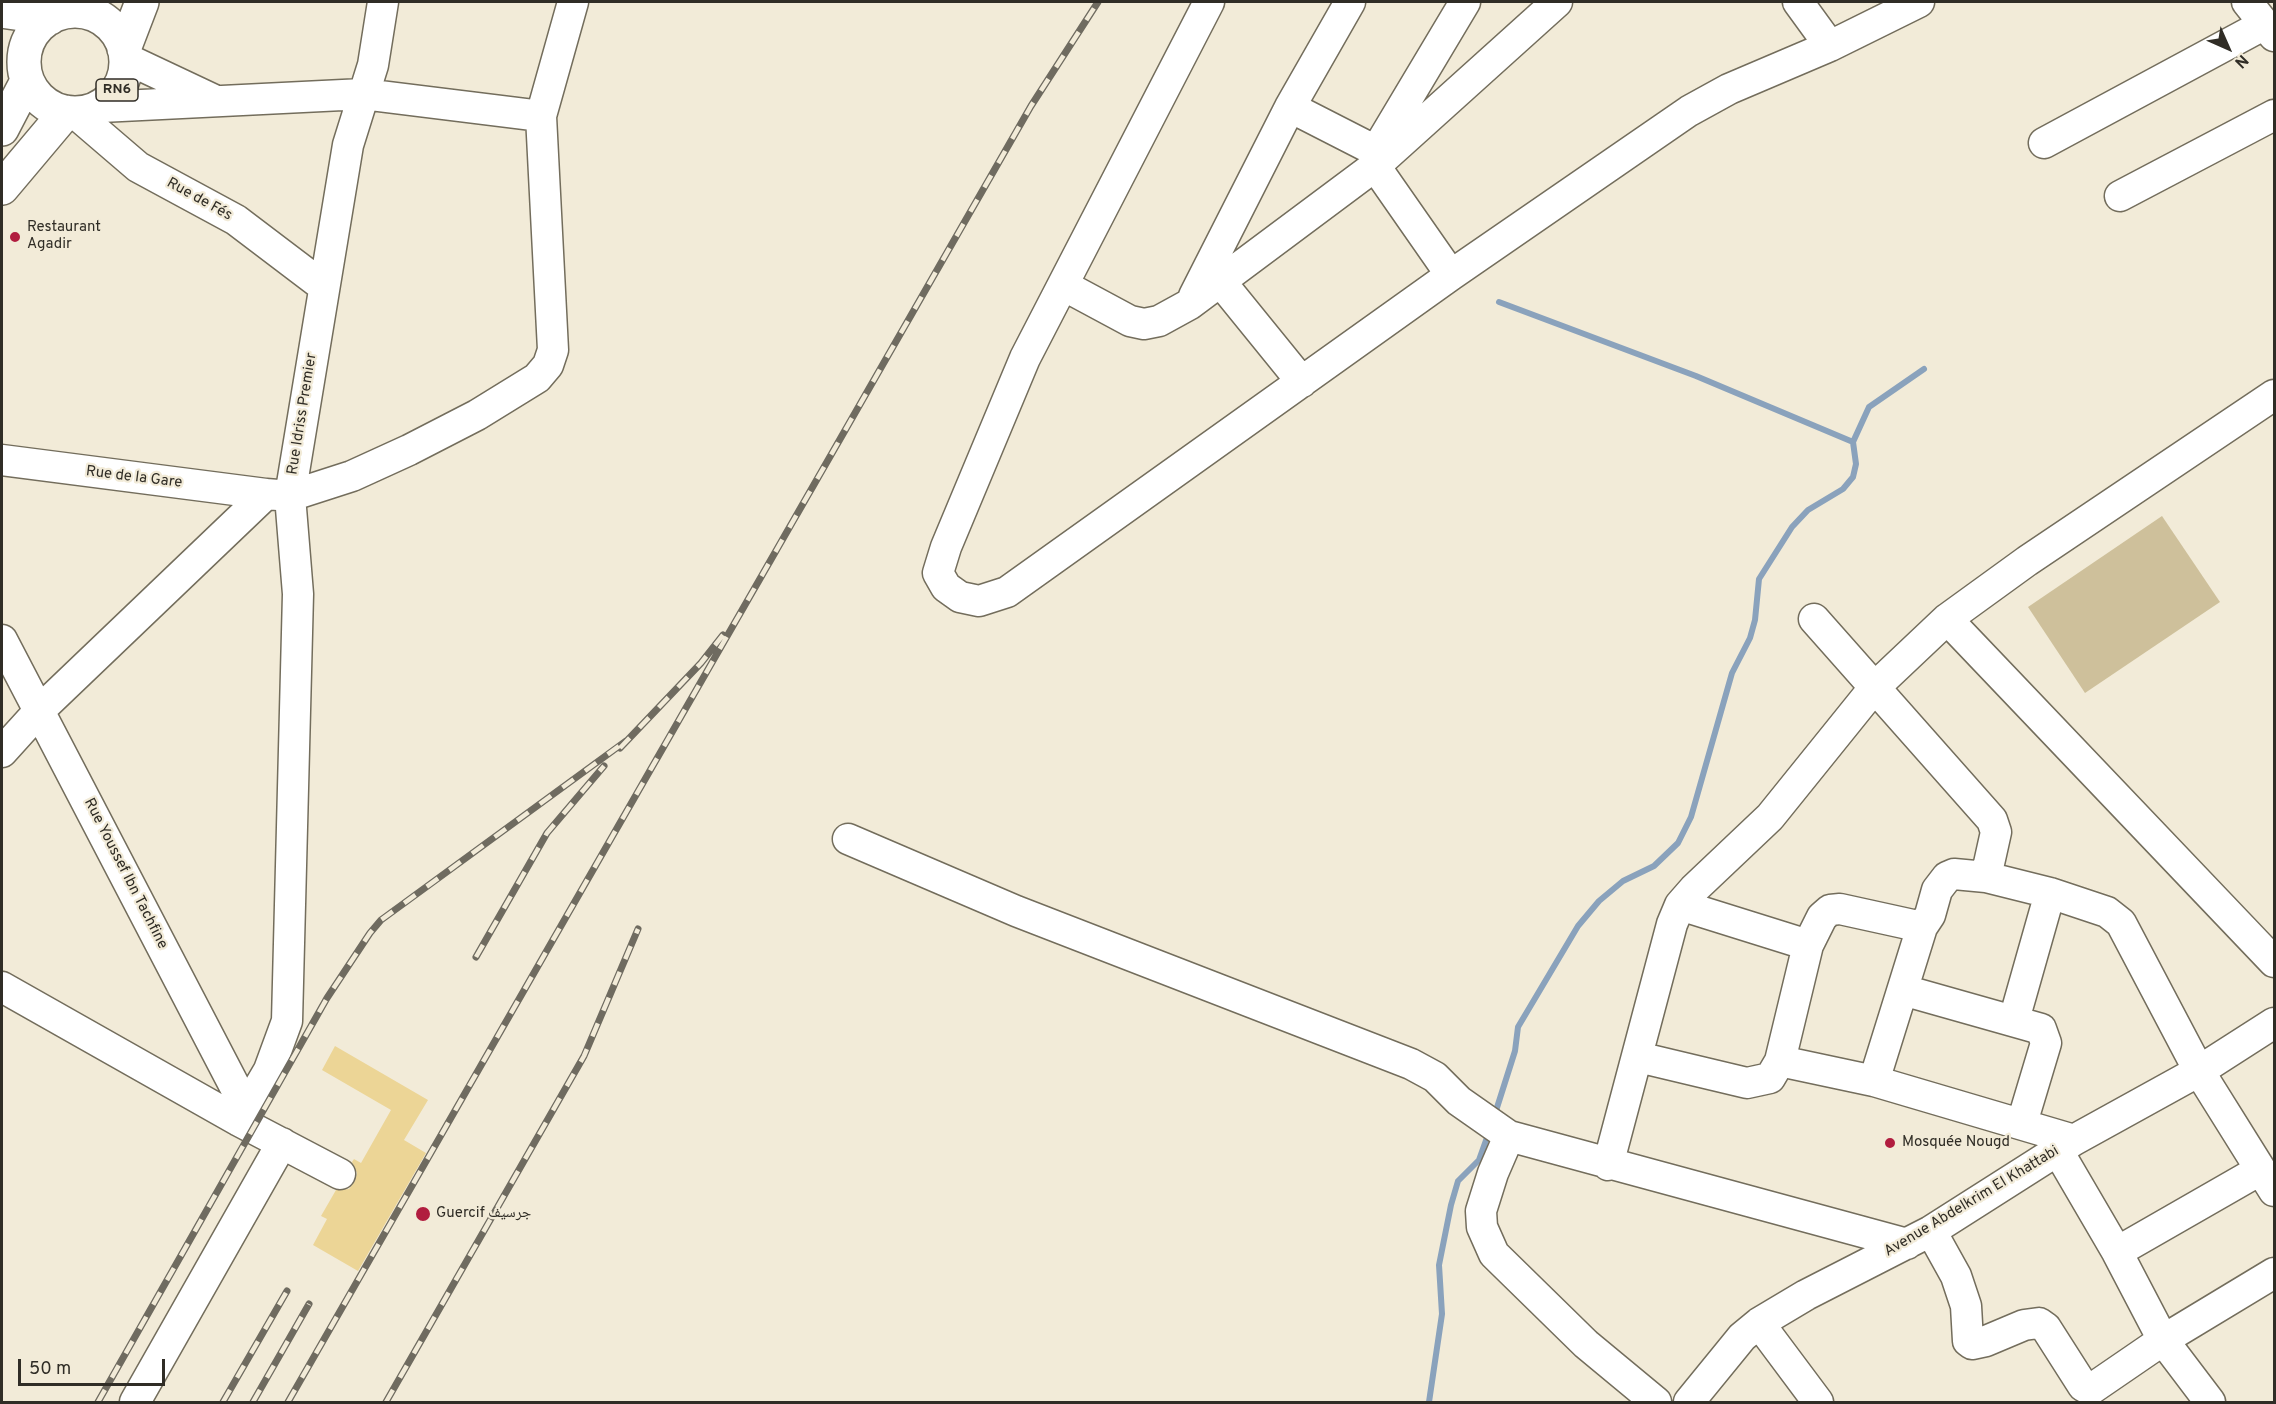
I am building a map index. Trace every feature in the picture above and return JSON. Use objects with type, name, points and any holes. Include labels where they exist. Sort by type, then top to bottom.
[{"type":"main road","name":"RN6","points":[[2,188],[80,111],[119,88],[124,75],[124,53],[142,2]]},
{"type":"main road","points":[[2,11],[67,10],[79,11],[103,19],[119,37],[124,53]]},
{"type":"main road","points":[[2,129],[18,71],[32,34],[67,10]]},
{"type":"main road","points":[[18,71],[43,101],[80,111]]},
{"type":"street","name":"Rue Idriss Premier","points":[[243,1115],[273,1059],[287,1021],[298,594],[278,495],[323,286],[348,145],[373,65],[384,2]]},
{"type":"street","points":[[2,752],[39,710],[278,495],[352,476],[408,450],[477,415],[537,378],[548,365],[553,350],[542,116],[573,2]]},
{"type":"street","points":[[1209,2],[1026,358],[946,547],[939,573],[946,587],[960,597],[979,601],[1007,592],[1451,275],[1689,111],[1729,89],[1830,46],[1920,2]]},
{"type":"street","points":[[1190,304],[1290,107],[1350,2]]},
{"type":"street","points":[[1375,158],[1465,2]]},
{"type":"street","points":[[1798,2],[1830,46]]},
{"type":"street","points":[[1063,285],[1130,321],[1144,324],[1160,321],[1190,304],[1375,158],[1539,7]]},
{"type":"street","points":[[2044,143],[2262,21]]},
{"type":"street","points":[[124,53],[217,102]]},
{"type":"street","points":[[80,111],[363,94],[542,116]]},
{"type":"street","points":[[1290,107],[1375,158],[1451,275]]},
{"type":"street","name":"Rue de Fés","points":[[80,111],[138,167],[236,220],[323,286]]},
{"type":"street","points":[[2120,196],[2274,115]]},
{"type":"street","points":[[1220,281],[1302,382]]},
{"type":"street","points":[[1608,1165],[1672,924],[1680,905],[1770,817],[1874,688],[1947,619],[2027,561],[2274,395]]},
{"type":"street","name":"Rue de la Gare","points":[[2,460],[278,495]]},
{"type":"street","points":[[1814,619],[1992,820],[1996,832],[1986,877]]},
{"type":"street","points":[[1947,619],[2274,962]]},
{"type":"street","name":"Rue Youssef Ibn Tachfine","points":[[2,640],[243,1115]]},
{"type":"street","points":[[848,839],[1016,910],[1411,1064],[1435,1077],[1480,1117],[1509,1136],[1608,1165],[1919,1237],[1956,1276],[1966,1306],[1965,1335],[1970,1343],[1986,1341],[2025,1325],[2039,1323],[2046,1328],[2083,1386],[2090,1390],[2163,1340],[2274,1273]]},
{"type":"street","points":[[1874,1081],[1922,927],[1930,915],[1937,890],[1947,877],[1954,874],[1986,877],[2050,893],[2107,912],[2121,923],[2199,1071],[2267,1180],[2117,1252]]},
{"type":"street","points":[[2014,1020],[2050,893]]},
{"type":"street","points":[[1680,905],[1808,945]]},
{"type":"street","points":[[1638,1057],[1747,1083],[1770,1078],[1780,1061],[1808,945],[1822,917],[1830,910],[1840,909],[1922,927]]},
{"type":"street","points":[[2,987],[243,1115],[282,1143],[340,1174]]},
{"type":"street","points":[[1903,990],[2041,1029],[2046,1043],[2022,1123]]},
{"type":"street","name":"Avenue Abdelkrim El Khattabi","points":[[1689,1402],[1742,1337],[1760,1323],[1806,1295],[1919,1237],[2066,1146],[2199,1071],[2274,1023]]},
{"type":"street","points":[[1780,1061],[1874,1081],[2022,1123],[2066,1146],[2163,1340],[2210,1402]]},
{"type":"street","points":[[1509,1136],[1492,1173],[1480,1211],[1482,1227],[1494,1254],[1586,1344],[1656,1402]]},
{"type":"street","points":[[135,1402],[282,1143]]},
{"type":"street","points":[[1760,1323],[1818,1402]]},
{"type":"shaded area","points":[[2162,516],[2220,602],[2085,693],[2028,607]]},
{"type":"building","name":"Guercif جرسيف","points":[[335,1046],[428,1100],[404,1140],[426,1153],[358,1271],[313,1245],[327,1219],[321,1216],[336,1190],[349,1189],[355,1181],[357,1173],[352,1162],[354,1159],[361,1163],[391,1110],[322,1070]]},
{"type":"waterway","points":[[1499,302],[1696,376],[1853,442]]},
{"type":"waterway","points":[[1494,1117],[1515,1051],[1518,1027],[1578,926],[1599,901],[1623,881],[1654,866],[1678,843],[1691,817],[1732,673],[1750,638],[1755,620],[1759,579],[1792,527],[1808,510],[1843,489],[1853,477],[1856,464],[1853,442],[1869,407],[1924,369]]},
{"type":"waterway","points":[[1429,1402],[1442,1314],[1439,1265],[1451,1205],[1458,1181],[1479,1160],[1489,1132]]},
{"type":"railway","points":[[288,1402],[1031,106],[1098,2]]},
{"type":"railway","points":[[620,748],[701,663],[723,635]]},
{"type":"railway","points":[[98,1402],[327,998],[370,933],[381,920],[626,741]]},
{"type":"railway","points":[[476,957],[547,833],[604,766]]},
{"type":"railway","points":[[386,1402],[584,1056],[638,929]]},
{"type":"railway","points":[[223,1402],[287,1291]]},
{"type":"railway","points":[[253,1402],[309,1304]]},
{"type":"place","name":"Restaurant Agadir","points":[[15,237]]},
{"type":"place","name":"Mosquée Nougd","points":[[1890,1143]]},
{"type":"place","name":"Guercif جرسيف","points":[[423,1214]]}]
